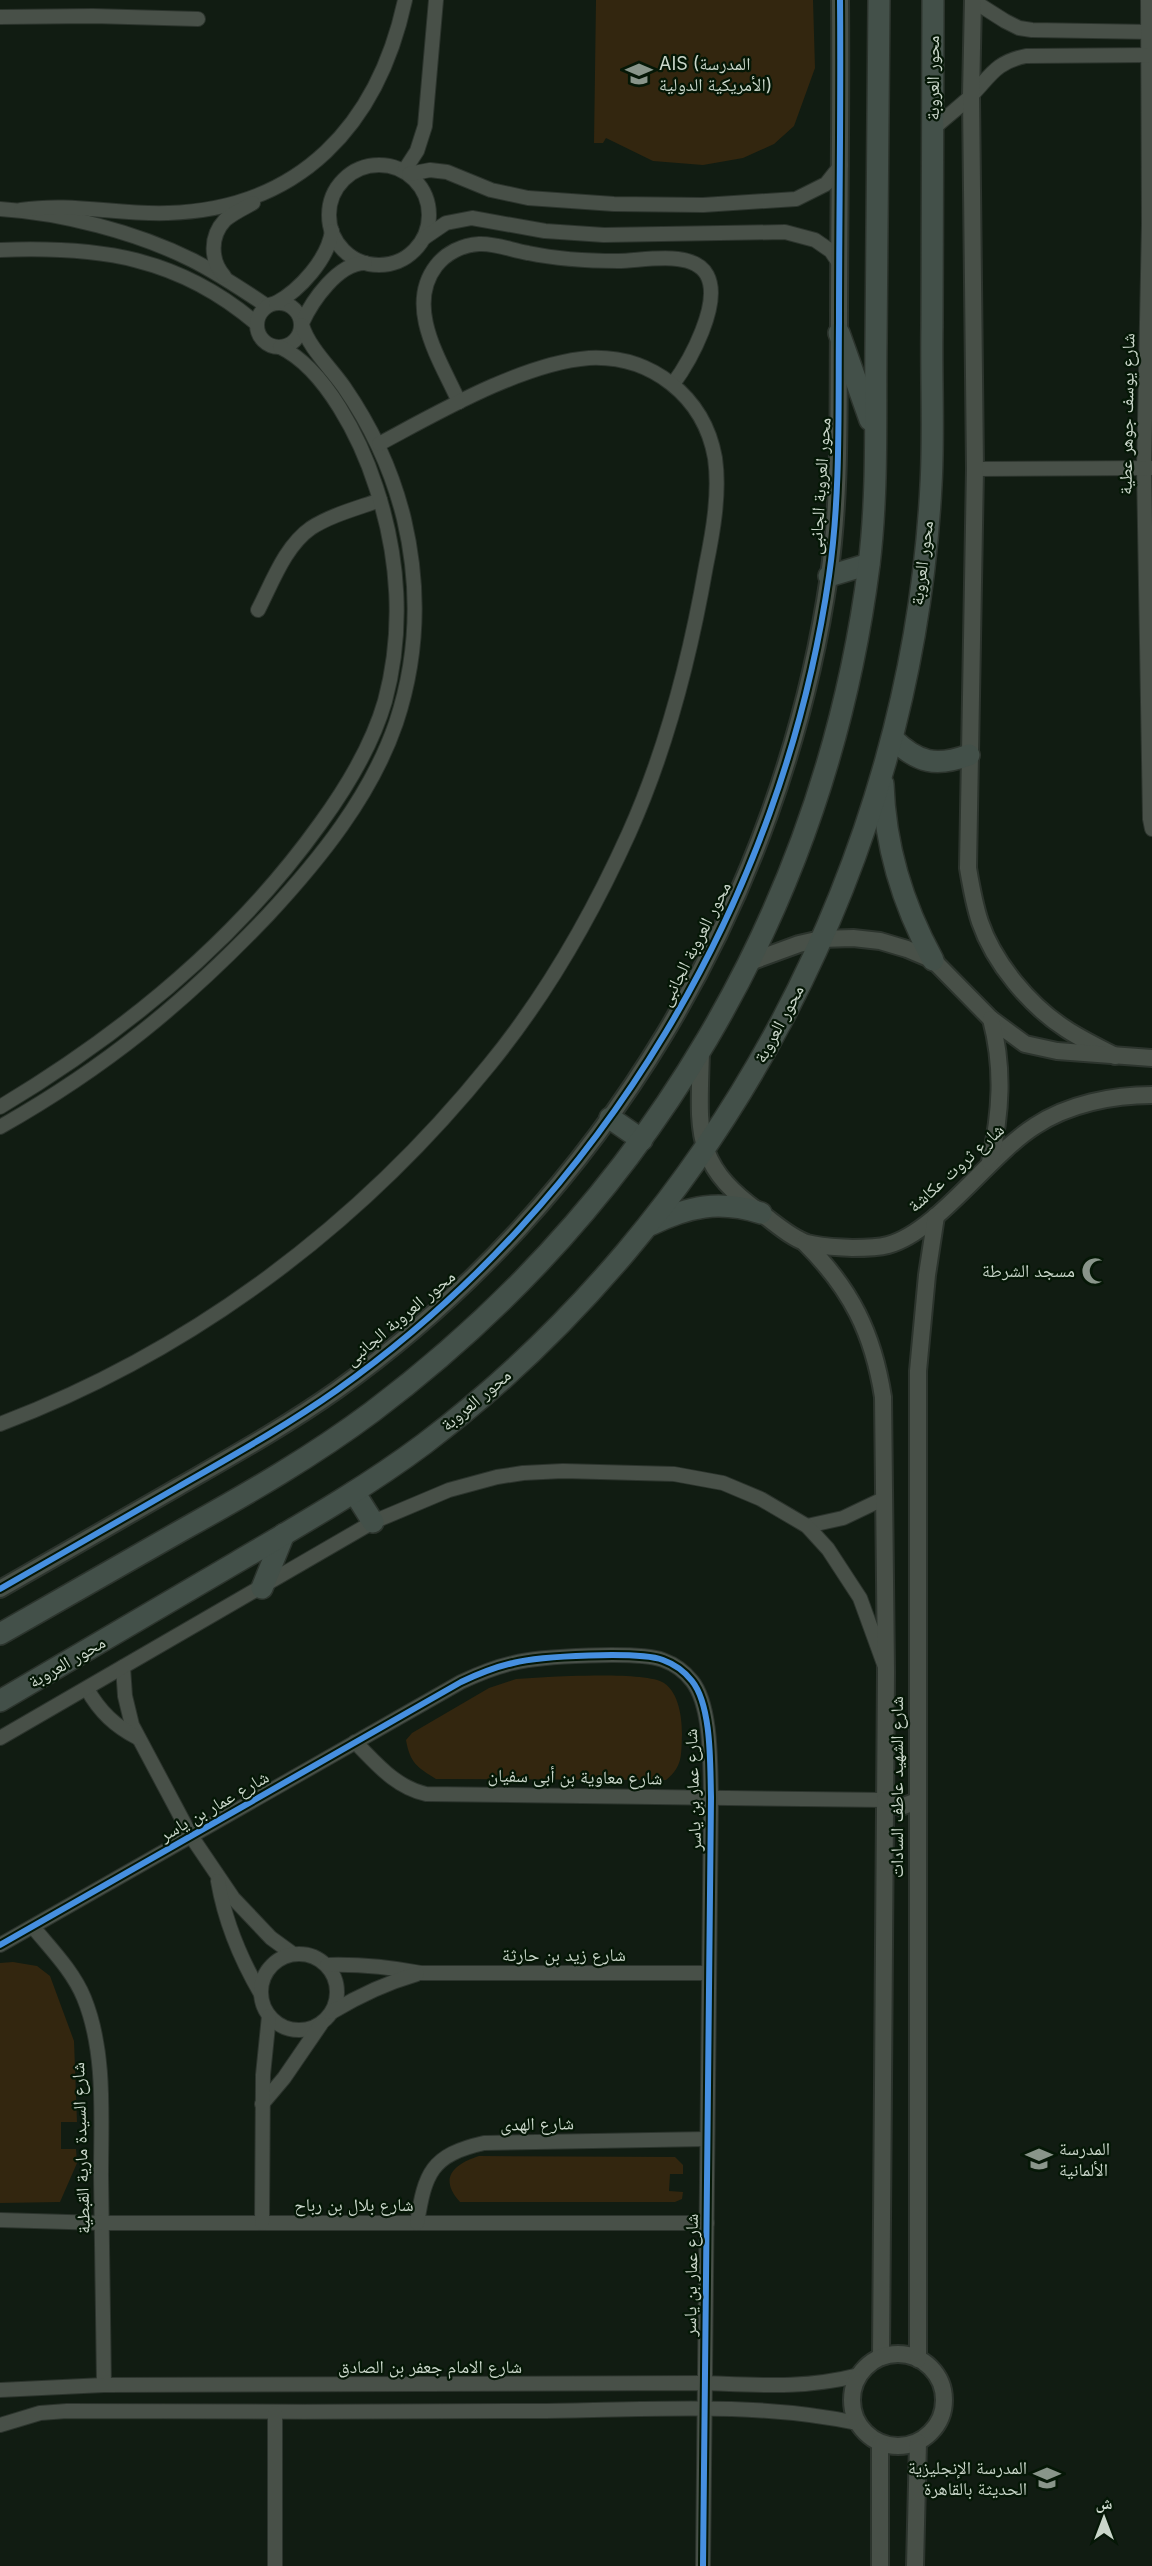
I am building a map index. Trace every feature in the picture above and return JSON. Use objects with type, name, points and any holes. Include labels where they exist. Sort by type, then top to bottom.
[{"type":"main road","points":[[0,1634],[252,1491],[312,1454],[370,1414],[434,1363],[529,1275],[577,1223],[663,1112],[701,1051],[750,962],[797,852],[830,750],[848,681],[869,564],[873,521],[875,436],[879,0]]},
{"type":"main road","name":"محور العروبة","points":[[0,1701],[354,1492],[422,1445],[487,1393],[548,1337],[605,1277],[647,1227],[704,1150],[770,1043],[821,939],[852,861],[892,739],[907,673],[931,486],[933,0]]},
{"type":"main road","points":[[839,333],[875,436]]},
{"type":"main road","points":[[829,576],[869,564]]},
{"type":"main road","points":[[892,739],[908,753],[927,762],[949,762],[969,755]]},
{"type":"main road","points":[[882,772],[886,826],[895,869],[913,921],[933,960]]},
{"type":"main road","points":[[610,1118],[642,1140]]},
{"type":"main road","points":[[647,1227],[691,1209],[714,1205],[738,1206],[761,1213]]},
{"type":"main road","points":[[354,1492],[373,1522]]},
{"type":"main road","points":[[262,1588],[284,1534]]},
{"type":"street","points":[[227,280],[215,262],[213,251],[218,230],[225,220],[267,192],[305,171],[356,120],[390,53],[405,0]]},
{"type":"street","points":[[406,172],[426,126],[436,0]]},
{"type":"street","name":"محور العروبة الجانبى","points":[[0,1589],[275,1432],[373,1362],[457,1292],[511,1238],[561,1181],[610,1118],[651,1058],[690,992],[755,854],[780,787],[817,647],[829,576],[839,455],[840,0]]},
{"type":"street","points":[[973,0],[1005,21],[1026,29],[1150,32]]},
{"type":"street","points":[[973,0],[971,96],[975,469],[968,868],[981,925],[999,959],[1016,982],[1042,1011],[1065,1029],[1115,1056]]},
{"type":"street","name":"شارع يوسف جوهر عطية","points":[[1148,0],[1150,32],[1148,468],[1150,819],[1152,829]]},
{"type":"street","points":[[0,17],[93,15],[198,19]]},
{"type":"street","points":[[933,129],[971,96],[992,71],[1014,58],[1150,55]]},
{"type":"street","points":[[280,347],[295,341],[315,299],[344,269],[357,263],[374,264],[394,263],[412,253],[424,238],[428,228],[430,208],[423,189],[406,172],[391,166],[378,164],[364,166],[352,172],[342,181],[332,198],[329,218],[335,239],[348,254],[364,263]]},
{"type":"street","points":[[406,172],[430,170],[447,172],[491,190],[528,198],[614,204],[703,205],[796,199],[826,184],[841,165]]},
{"type":"street","points":[[0,209],[67,207],[144,213],[186,212],[228,205],[267,192]]},
{"type":"street","points":[[0,1127],[101,1064],[195,989],[308,871],[360,795],[389,742],[406,685],[414,639],[413,572],[404,519],[386,459],[351,398],[308,340],[293,308],[272,305],[191,259],[161,246],[81,223],[21,210]]},
{"type":"street","points":[[424,238],[446,223],[472,218],[545,231],[604,236],[785,232],[815,240],[831,251],[839,263]]},
{"type":"street","points":[[0,1107],[93,1046],[181,975],[229,931],[277,881],[335,803],[365,750],[384,701],[396,634],[396,566],[380,500],[365,457],[332,398],[304,363],[280,347],[263,341],[259,336],[257,324],[260,314],[297,288],[321,259],[332,231]]},
{"type":"street","points":[[459,402],[427,330],[424,298],[430,277],[441,261],[457,249],[478,244],[575,259],[644,261],[679,258],[698,264],[710,282],[709,304],[698,342],[674,384]]},
{"type":"street","points":[[0,250],[93,251],[139,259],[162,266],[203,285],[222,296],[257,324]]},
{"type":"street","points":[[0,1424],[110,1376],[170,1343],[229,1306],[285,1265],[353,1208],[418,1145],[450,1112],[493,1060],[533,1005],[572,944],[630,831],[655,769],[687,660],[711,542],[716,462],[703,420],[691,400],[674,384],[640,364],[623,360],[586,358],[540,370],[459,402],[379,444]]},
{"type":"street","points":[[975,469],[1148,468]]},
{"type":"street","points":[[258,610],[284,560],[300,538],[320,523],[380,500]]},
{"type":"street","points":[[387,523],[404,519]]},
{"type":"street","points":[[750,962],[799,944],[821,939],[853,938],[880,941],[933,960],[991,1019],[1025,1044],[1057,1051],[1152,1058]]},
{"type":"street","points":[[181,975],[195,989]]},
{"type":"street","points":[[990,1162],[1000,1102],[998,1053],[991,1019]]},
{"type":"street","name":"شارع ثروت عكاشة","points":[[701,1051],[700,1114],[704,1150],[728,1187],[761,1213],[806,1243],[859,1248],[888,1245],[936,1216],[990,1162],[1034,1126],[1057,1113],[1106,1100],[1152,1095]]},
{"type":"street","name":"شارع الشهيد عاطف السادات","points":[[918,2359],[918,1371],[927,1275],[936,1216]]},
{"type":"street","name":"شارع الشهيد عاطف السادات","points":[[806,1243],[843,1287],[858,1312],[870,1339],[883,1397],[886,1672],[881,2357]]},
{"type":"street","name":"شارع الشهيد عاطف السادات","points":[[373,1522],[449,1490],[497,1477],[563,1471],[639,1472],[694,1476],[723,1483],[762,1499],[807,1526],[828,1549],[860,1598],[886,1672]]},
{"type":"street","points":[[807,1526],[837,1520],[885,1498]]},
{"type":"street","points":[[0,1738],[373,1522]]},
{"type":"street","name":"شارع عمار بن ياسر","points":[[0,1945],[461,1682],[487,1670],[514,1662],[543,1659],[633,1655],[652,1657],[675,1666],[694,1683],[706,1721],[711,1797],[703,2566]]},
{"type":"street","points":[[123,1667],[125,1696],[138,1738],[191,1836],[217,1876],[251,1919],[293,1954]]},
{"type":"street","points":[[87,1689],[108,1718],[122,1730],[138,1738]]},
{"type":"street","name":"شارع معاوية بن أبى سفيان","points":[[355,1742],[395,1780],[410,1790],[426,1794],[885,1800]]},
{"type":"street","points":[[885,1800],[901,1807],[917,1801]]},
{"type":"street","points":[[885,1831],[900,1827],[917,1831]]},
{"type":"street","points":[[217,1876],[221,1901],[237,1949],[261,1994]]},
{"type":"street","name":"شارع السيدة مارية القبطية","points":[[33,1927],[71,1973],[90,2014],[99,2076],[104,2385]]},
{"type":"street","points":[[293,1954],[306,1954],[327,1965],[337,1983],[338,1993],[327,2017],[314,2027],[295,2030],[285,2028],[269,2016],[263,2006],[261,1984],[269,1968],[276,1961],[293,1954]]},
{"type":"street","name":"شارع زيد بن حارثة","points":[[327,1965],[358,1964],[421,1973],[708,1973]]},
{"type":"street","name":"شارع زيد بن حارثة","points":[[262,2104],[284,2078],[327,2017],[360,1995],[390,1982],[421,1973]]},
{"type":"street","points":[[262,2223],[262,2075],[269,2016]]},
{"type":"street","name":"شارع الهدى","points":[[417,2223],[422,2193],[429,2175],[438,2162],[459,2149],[484,2143],[707,2139]]},
{"type":"street","name":"شارع بلال بن رباح","points":[[0,2220],[102,2223],[707,2223]]},
{"type":"street","points":[[900,2355],[918,2359],[936,2374],[942,2385],[943,2413],[929,2435],[918,2442],[899,2447],[880,2443],[867,2435],[857,2423],[851,2398],[859,2374],[881,2357],[900,2355]]},
{"type":"street","name":"شارع الامام جعفر بن الصادق","points":[[0,2390],[104,2385],[705,2383],[796,2386],[826,2383],[859,2374]]},
{"type":"street","points":[[0,2425],[40,2413],[67,2410],[275,2413],[705,2409],[797,2413],[857,2423]]},
{"type":"street","points":[[275,2413],[275,2566]]},
{"type":"street","points":[[915,2566],[918,2442]]},
{"type":"street","points":[[880,2443],[880,2566]]},
{"type":"shaded area","points":[[596,0],[813,0],[815,68],[794,126],[774,144],[743,158],[703,165],[653,161],[606,138],[603,143],[594,143]]},
{"type":"shaded area","points":[[626,1676],[642,1677],[664,1683],[673,1693],[679,1706],[682,1734],[681,1755],[676,1770],[666,1780],[436,1779],[412,1759],[406,1740],[412,1733],[489,1688],[516,1679]]},
{"type":"shaded area","points":[[13,1962],[37,1966],[50,1976],[74,2041],[77,2122],[61,2122],[61,2149],[76,2149],[77,2163],[60,2202],[0,2203],[0,1963]]},
{"type":"shaded area","points":[[479,2156],[675,2157],[683,2165],[683,2174],[670,2174],[669,2191],[683,2192],[682,2199],[675,2202],[460,2202],[450,2186],[452,2173],[462,2163]]},
{"type":"cycle path","points":[[0,1589],[298,1416],[337,1390],[433,1314],[519,1228],[597,1135],[665,1033],[723,926],[770,813],[805,696],[829,576],[838,450],[840,0]]},
{"type":"cycle path","points":[[0,1945],[461,1682],[480,1674],[526,1660],[612,1655],[650,1657],[663,1660],[683,1671],[699,1692],[707,1721],[711,1797],[703,2566]]},
{"type":"place","name":"AIS (المدرسة الأمريكية الدولية)","points":[[639,74]]},
{"type":"place","name":"مسجد الشرطة","points":[[1095,1271]]},
{"type":"place","name":"المدرسة الألمانية","points":[[1039,2159]]},
{"type":"place","name":"المدرسة الإنجليزية الحديثة بالقاهرة","points":[[1047,2478]]}]
